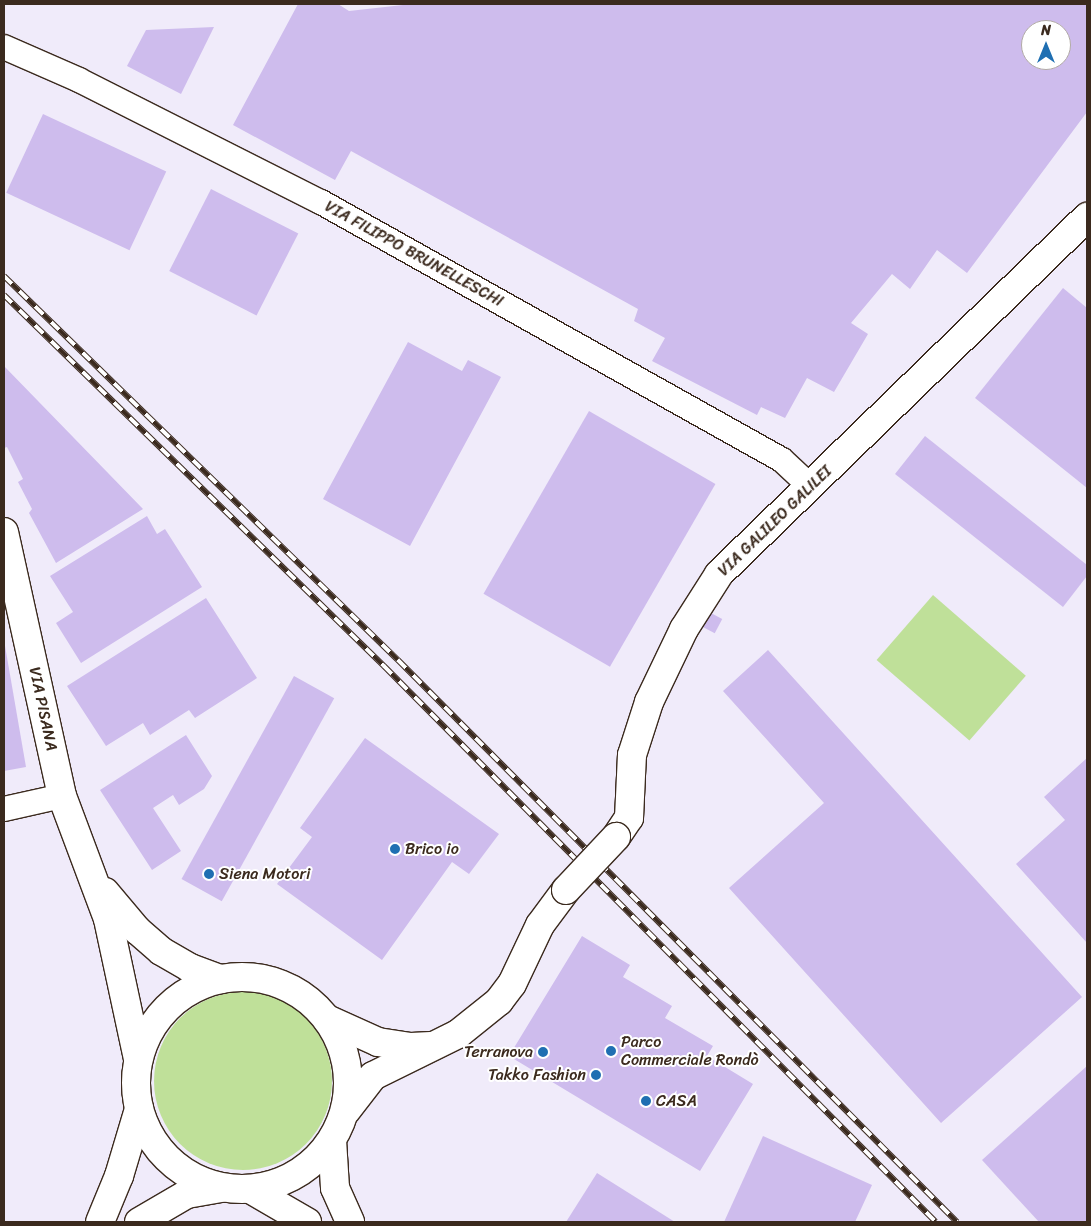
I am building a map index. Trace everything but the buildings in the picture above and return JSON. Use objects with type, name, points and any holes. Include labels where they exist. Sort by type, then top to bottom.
[{"type":"street","name":"VIA FILIPPO BRUNELLESCHI","points":[[4,47],[94,88],[328,206],[782,460],[810,486]]},
{"type":"street","name":"VIA GALILEO GALILEI","points":[[337,1128],[370,1078],[466,1029],[499,1001],[512,984],[540,925],[566,890],[627,823],[630,811],[630,763],[637,734],[656,684],[684,629],[728,564],[1087,217]]},
{"type":"street","name":"VIA PISANA","points":[[4,532],[62,796],[96,881],[118,957],[138,1059]]},
{"type":"street","points":[[4,809],[62,796]]},
{"type":"street","name":"VIA PISANA","points":[[96,881],[137,930],[161,951],[190,968],[221,979]]},
{"type":"street","name":"VIA PISANA","points":[[307,1222],[238,1188],[201,1181],[180,1169],[161,1152],[148,1132],[139,1109],[135,1084],[138,1059],[149,1031],[168,1006],[192,989],[221,979],[251,977],[280,984],[306,998],[327,1019],[340,1041],[347,1065],[348,1091],[337,1128],[335,1188],[350,1222]]},
{"type":"street","name":"VIA GALILEO GALILEI","points":[[327,1019],[378,1042],[411,1047],[437,1045]]},
{"type":"street","points":[[100,1222],[119,1176],[139,1109]]},
{"type":"street","name":"VIA PISANA","points":[[238,1188],[274,1184],[297,1174],[316,1159],[337,1128]]},
{"type":"street","points":[[140,1222],[187,1194],[238,1188]]},
{"type":"shaded area","points":[[4,4],[1087,4],[1087,1222],[4,1222]]},
{"type":"green space","points":[[933,595],[1026,676],[969,741],[877,660]]},
{"type":"green space","points":[[243,992],[277,999],[292,1007],[306,1018],[317,1032],[325,1047],[332,1081],[325,1115],[317,1130],[306,1144],[292,1155],[277,1163],[243,1170],[209,1163],[194,1155],[180,1144],[169,1130],[161,1115],[154,1081],[161,1047],[169,1032],[180,1018],[194,1007],[209,999]]},
{"type":"railway","points":[[4,276],[398,660],[957,1222]]},
{"type":"railway","points":[[4,295],[384,666],[936,1222]]},
{"type":"place","name":"Brico io","points":[[395,849]]},
{"type":"place","name":"Siena Motori","points":[[209,874]]},
{"type":"place","name":"Parco Commerciale Rondò","points":[[611,1051]]},
{"type":"place","name":"Terranova","points":[[543,1052]]},
{"type":"place","name":"Takko Fashion","points":[[596,1075]]},
{"type":"place","name":"CASA","points":[[646,1101]]}]
